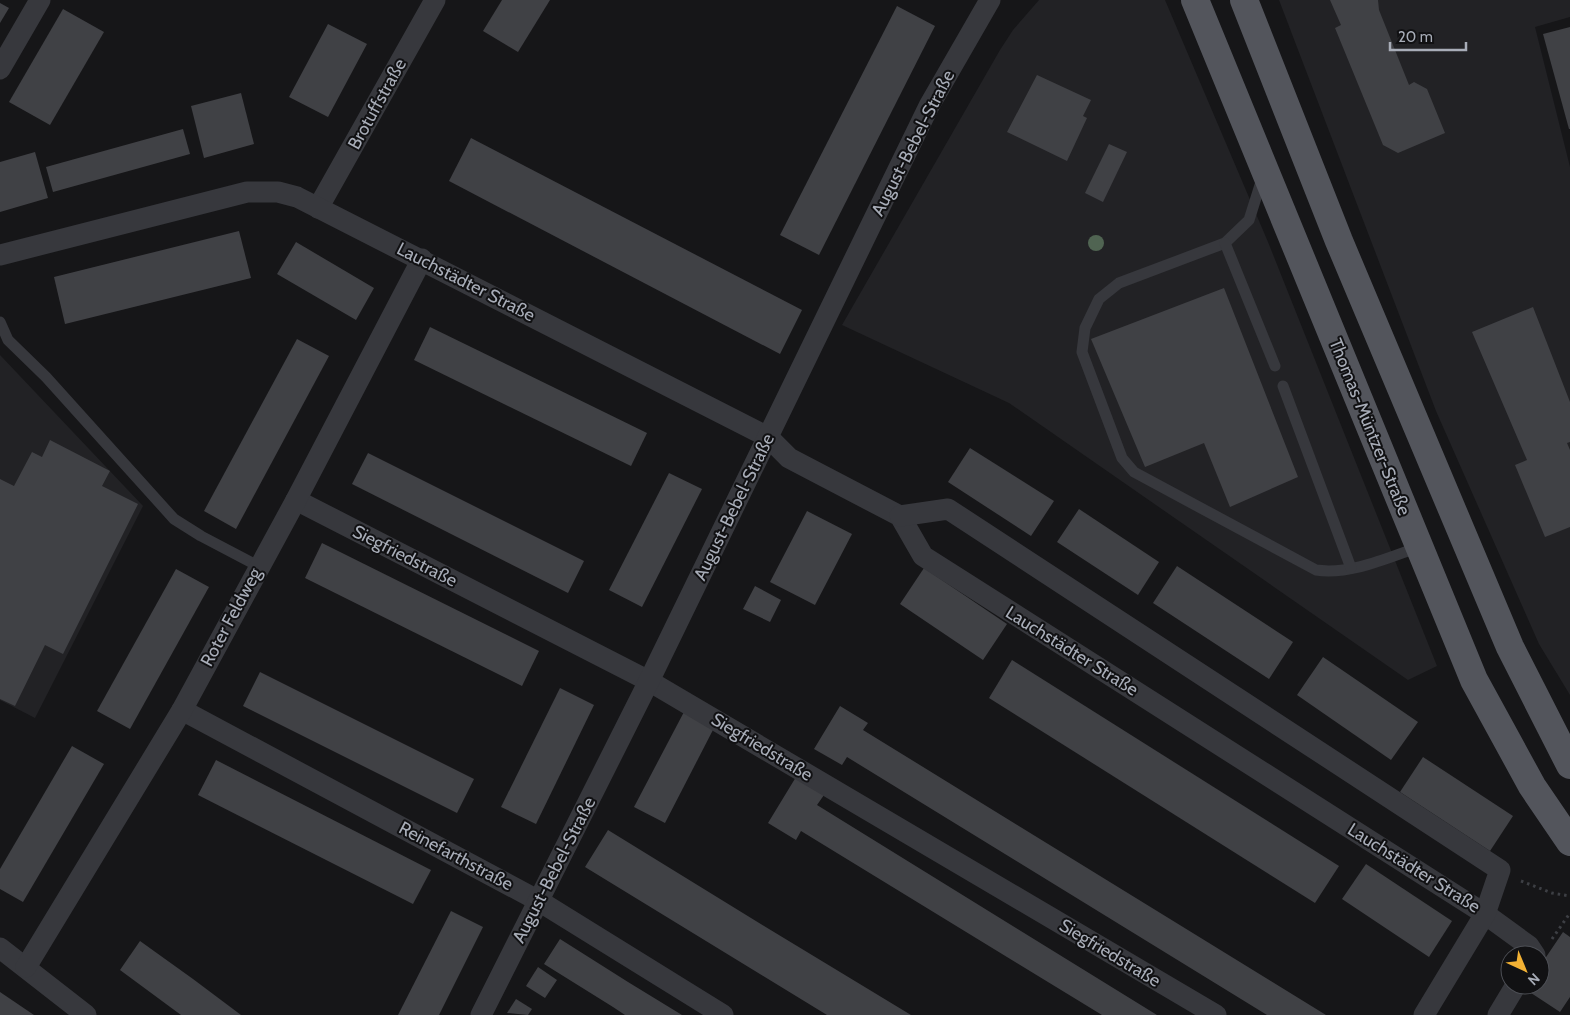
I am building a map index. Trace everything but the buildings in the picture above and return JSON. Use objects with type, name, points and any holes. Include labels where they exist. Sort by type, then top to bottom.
[{"type":"main road","name":"Thomas-Müntzer-Straße","points":[[1195,0],[1474,680],[1532,786],[1570,842]]},
{"type":"main road","points":[[1244,0],[1339,242],[1502,628],[1570,765]]},
{"type":"street","points":[[0,68],[40,0]]},
{"type":"street","name":"Brotuffstraße","points":[[318,208],[435,0]]},
{"type":"street","name":"August-Bebel-Straße","points":[[481,1015],[649,680],[929,106],[990,0]]},
{"type":"street","name":"Lauchstädter Straße","points":[[0,255],[247,192],[278,192],[297,197],[422,259],[768,437],[789,458],[900,516],[923,556],[1485,914],[1500,870]]},
{"type":"street","name":"Roter Feldweg","points":[[26,967],[182,710],[258,566],[296,500],[422,259]]},
{"type":"street","name":"Siegfriedstraße","points":[[296,500],[649,680],[1216,1015]]},
{"type":"street","points":[[900,516],[948,509],[1500,870]]},
{"type":"street","name":"Reinefarthstraße","points":[[182,710],[539,901],[723,1015]]},
{"type":"street","points":[[1424,1015],[1485,914],[1529,945]]},
{"type":"street","points":[[0,948],[86,1015]]},
{"type":"street","points":[[1498,1015],[1510,995]]},
{"type":"lane","points":[[1268,178],[1261,182],[1248,220],[1225,243],[1120,283],[1099,299],[1085,328],[1082,352],[1122,458],[1134,472],[1316,570],[1331,572],[1351,568],[1419,547]]},
{"type":"lane","points":[[1225,243],[1275,366]]},
{"type":"lane","points":[[0,322],[8,340],[46,377],[174,519],[201,536],[258,566]]},
{"type":"lane","points":[[1283,386],[1351,568]]},
{"type":"path","points":[[1500,870],[1552,893],[1570,896]]},
{"type":"path","points":[[1545,945],[1570,913]]},
{"type":"shaded area","points":[[1039,0],[1165,0],[1268,242],[1437,666],[1408,680],[1009,403],[842,325],[1000,50],[1013,30]]},
{"type":"shaded area","points":[[1279,0],[1570,0],[1570,17],[1535,27],[1570,167],[1570,695],[1539,644],[1436,411]]},
{"type":"shaded area","points":[[0,355],[143,506],[35,718],[0,700]]}]
